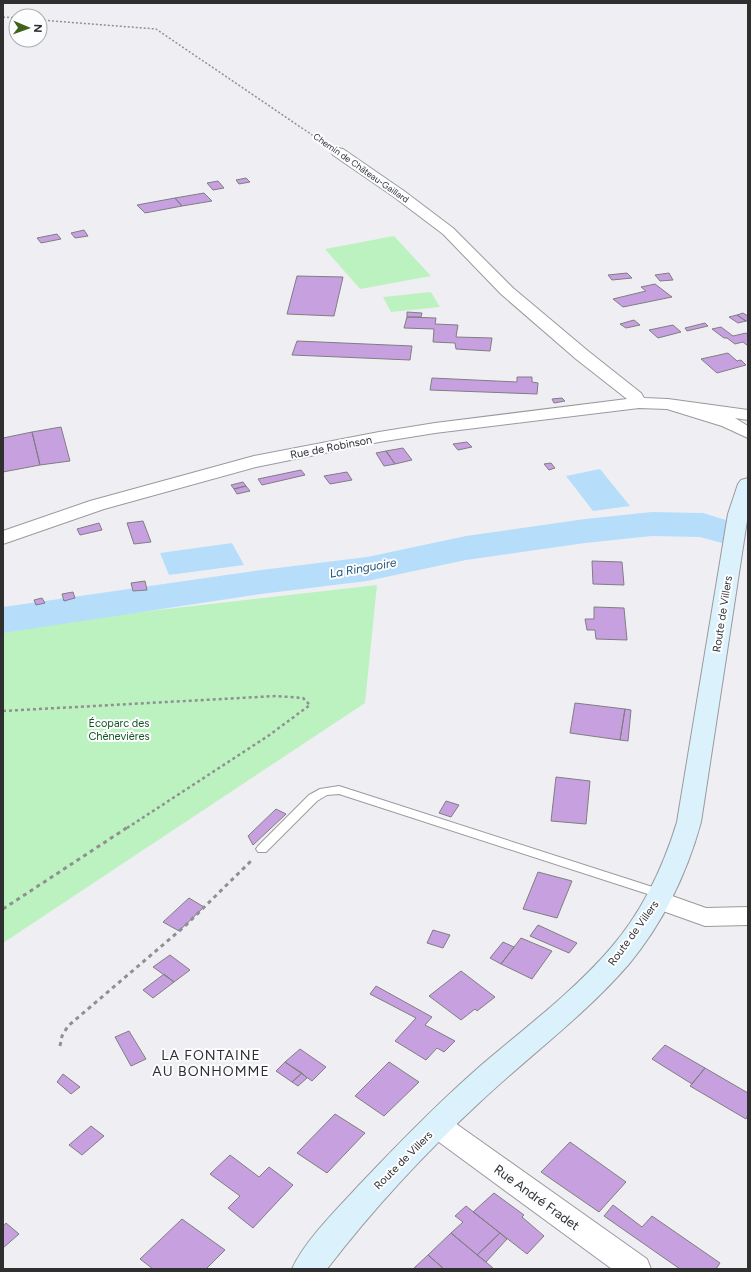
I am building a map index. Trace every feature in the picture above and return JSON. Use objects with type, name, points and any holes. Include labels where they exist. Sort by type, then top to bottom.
[{"type":"main road","name":"Route de Villers","points":[[308,1269],[333,1236],[396,1165],[469,1095],[607,970],[632,939],[659,897],[685,839],[689,822],[738,514],[748,484]]},
{"type":"street","name":"Chemin de Château-Gaillard","points":[[338,152],[399,194],[448,231],[507,291],[582,355],[635,397],[639,403]]},
{"type":"street","name":"Rue de Robinson","points":[[3,538],[97,505],[262,461],[378,437],[434,428],[639,403],[668,404],[748,415]]},
{"type":"street","name":"Rue de Robinson","points":[[668,404],[728,422],[748,433]]},
{"type":"street","points":[[659,897],[705,917],[748,916]]},
{"type":"street","name":"Rue André Fradet","points":[[438,1126],[636,1269]]},
{"type":"lane","points":[[262,849],[313,798],[324,792],[339,790],[659,897]]},
{"type":"path","name":"Chemin de Château-Gaillard","points":[[48,21],[156,29],[338,152]]},
{"type":"path","points":[[3,710],[276,696],[303,698],[310,705],[304,711],[268,736],[3,909]]},
{"type":"path","points":[[60,1046],[62,1036],[68,1026],[199,913],[262,849]]},
{"type":"green space","points":[[394,236],[431,276],[360,289],[325,249]]},
{"type":"green space","points":[[431,292],[440,307],[391,312],[383,297]]},
{"type":"green space","name":"Écoparc des Chènevières","points":[[377,585],[365,703],[3,943],[3,630],[10,627]]},
{"type":"water","points":[[600,469],[630,506],[593,511],[566,476]]},
{"type":"water","points":[[232,543],[244,565],[169,575],[160,553]]},
{"type":"building","points":[[246,178],[250,182],[239,184],[236,180]]},
{"type":"building","points":[[218,181],[224,188],[213,190],[207,183]]},
{"type":"building","points":[[204,193],[212,201],[182,206],[175,198]]},
{"type":"building","points":[[175,198],[182,206],[145,213],[137,205]]},
{"type":"building","points":[[84,230],[88,236],[75,238],[71,233]]},
{"type":"building","points":[[57,234],[61,239],[41,243],[37,238]]},
{"type":"building","points":[[627,273],[632,278],[612,280],[608,275]]},
{"type":"building","points":[[669,273],[673,280],[660,281],[655,275]]},
{"type":"building","points":[[297,276],[343,277],[334,316],[287,314]]},
{"type":"building","points":[[655,284],[672,297],[623,307],[613,299],[646,291],[641,287]]},
{"type":"building","points":[[407,312],[422,313],[421,317],[407,317]]},
{"type":"building","points":[[743,313],[748,316],[748,321],[737,315]]},
{"type":"building","points":[[737,315],[746,321],[738,323],[729,317]]},
{"type":"building","points":[[407,317],[436,318],[435,324],[458,325],[456,337],[492,338],[490,351],[456,349],[455,343],[433,342],[434,329],[404,328]]},
{"type":"building","points":[[634,320],[640,325],[626,328],[620,324]]},
{"type":"building","points":[[705,323],[708,326],[687,331],[685,328]]},
{"type":"building","points":[[673,325],[681,332],[658,338],[649,330]]},
{"type":"building","points":[[721,327],[733,336],[746,333],[748,335],[748,346],[743,342],[735,344],[712,329]]},
{"type":"building","points":[[297,341],[412,346],[410,360],[292,355]]},
{"type":"building","points":[[728,353],[737,361],[741,360],[746,365],[717,373],[701,359]]},
{"type":"building","points":[[517,377],[532,377],[532,382],[538,383],[537,394],[430,390],[432,378],[517,382]]},
{"type":"building","points":[[562,398],[565,401],[554,403],[552,399]]},
{"type":"building","points":[[61,427],[70,461],[40,465],[32,432]]},
{"type":"building","points":[[32,432],[40,465],[3,472],[3,438]]},
{"type":"building","points":[[467,442],[472,447],[458,450],[453,444]]},
{"type":"building","points":[[403,448],[412,460],[395,464],[386,451]]},
{"type":"building","points":[[386,451],[395,464],[384,466],[376,453]]},
{"type":"building","points":[[551,463],[555,468],[549,470],[544,464]]},
{"type":"building","points":[[301,470],[305,475],[262,485],[258,479]]},
{"type":"building","points":[[347,472],[352,480],[330,484],[324,476]]},
{"type":"building","points":[[243,482],[246,486],[234,489],[231,485]]},
{"type":"building","points":[[246,486],[250,491],[237,494],[234,489]]},
{"type":"building","points":[[143,521],[151,542],[134,544],[127,523]]},
{"type":"building","points":[[99,523],[102,530],[80,535],[77,529]]},
{"type":"building","points":[[592,561],[622,562],[624,585],[593,584]]},
{"type":"building","points":[[145,581],[147,590],[133,591],[131,583]]},
{"type":"building","points":[[73,592],[75,598],[64,601],[62,594]]},
{"type":"building","points":[[42,598],[45,603],[36,605],[34,600]]},
{"type":"building","points":[[594,607],[624,608],[627,640],[596,639],[595,630],[587,630],[585,619],[594,619]]},
{"type":"building","points":[[575,703],[625,709],[620,740],[570,733]]},
{"type":"building","points":[[625,709],[631,710],[628,741],[620,740]]},
{"type":"building","points":[[556,777],[590,781],[586,824],[551,821]]},
{"type":"building","points":[[446,801],[459,805],[451,817],[439,813]]},
{"type":"building","points":[[276,809],[286,814],[253,845],[248,836]]},
{"type":"building","points":[[538,872],[572,881],[557,918],[523,909]]},
{"type":"building","points":[[189,898],[204,907],[179,931],[163,922]]},
{"type":"building","points":[[538,925],[577,943],[569,953],[530,936]]},
{"type":"building","points":[[433,930],[450,935],[443,948],[427,943]]},
{"type":"building","points":[[521,938],[552,951],[532,979],[501,964]]},
{"type":"building","points":[[503,942],[514,947],[501,964],[490,958]]},
{"type":"building","points":[[170,955],[190,970],[174,982],[153,967]]},
{"type":"building","points":[[461,971],[495,997],[477,1011],[475,1009],[461,1020],[429,996]]},
{"type":"building","points":[[164,974],[174,982],[153,998],[143,990]]},
{"type":"building","points":[[376,986],[432,1017],[425,1025],[455,1041],[444,1052],[437,1048],[426,1060],[395,1041],[416,1018],[370,994]]},
{"type":"building","points":[[129,1031],[146,1059],[131,1066],[115,1037]]},
{"type":"building","points":[[665,1045],[705,1068],[692,1084],[652,1059]]},
{"type":"building","points":[[300,1049],[326,1067],[312,1081],[285,1062]]},
{"type":"building","points":[[285,1062],[302,1073],[292,1082],[276,1071]]},
{"type":"building","points":[[389,1062],[419,1082],[384,1116],[355,1096]]},
{"type":"building","points":[[705,1068],[748,1093],[748,1115],[746,1119],[690,1086]]},
{"type":"building","points":[[302,1073],[307,1078],[298,1086],[292,1082]]},
{"type":"building","points":[[63,1074],[80,1087],[71,1094],[57,1082]]},
{"type":"building","points":[[335,1114],[365,1133],[327,1173],[297,1153]]},
{"type":"building","points":[[91,1126],[104,1136],[82,1155],[69,1145]]},
{"type":"building","points":[[570,1142],[626,1182],[599,1212],[541,1172]]},
{"type":"building","points":[[230,1155],[259,1177],[269,1167],[293,1185],[253,1228],[228,1208],[240,1196],[210,1174]]},
{"type":"building","points":[[494,1193],[524,1215],[522,1217],[544,1236],[527,1254],[473,1212]]},
{"type":"building","points":[[613,1205],[642,1227],[652,1216],[720,1263],[716,1269],[680,1269],[604,1216]]},
{"type":"building","points":[[466,1206],[500,1233],[477,1255],[451,1233],[463,1222],[455,1216]]},
{"type":"building","points":[[182,1219],[225,1250],[206,1269],[153,1269],[140,1259]]},
{"type":"building","points":[[6,1223],[19,1234],[3,1248],[3,1227]]},
{"type":"building","points":[[451,1233],[494,1269],[444,1269],[428,1255]]},
{"type":"building","points":[[500,1233],[507,1239],[486,1262],[477,1255]]},
{"type":"building","points":[[428,1255],[444,1269],[413,1269]]},
{"type":"waterway","name":"La Ringuoire","points":[[3,620],[261,582],[367,569],[466,548],[585,531],[652,524],[703,525],[722,531]]},
{"type":"district","name":"LA FONTAINE AU BONHOMME","points":[[211,1064]]}]
